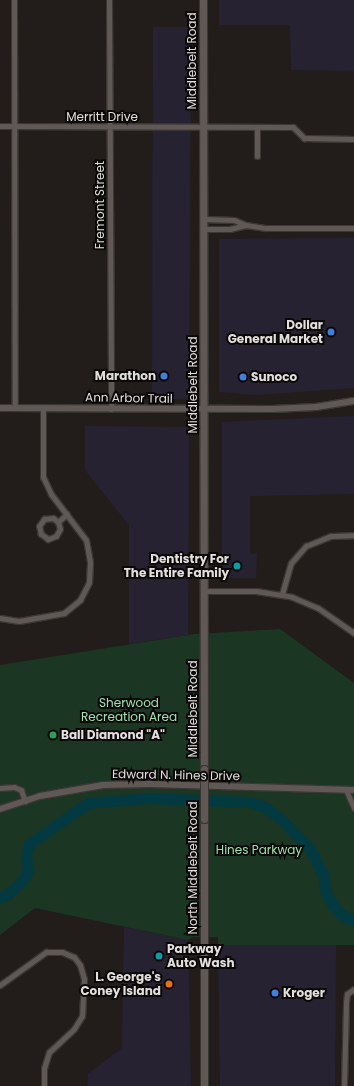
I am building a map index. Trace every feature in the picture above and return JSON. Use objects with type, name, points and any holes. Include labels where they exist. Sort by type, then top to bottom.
[{"type":"main road","name":"Middlebelt Road","points":[[203,0],[204,769]]},
{"type":"main road","name":"North Middlebelt Road","points":[[204,769],[204,1086]]},
{"type":"street","points":[[14,0],[15,408]]},
{"type":"street","name":"Fremont Street","points":[[110,0],[111,409]]},
{"type":"street","name":"Merritt Drive","points":[[0,126],[293,127],[304,138],[354,138]]},
{"type":"street","points":[[257,128],[257,156]]},
{"type":"street","points":[[204,219],[234,220],[246,225],[266,228],[354,228]]},
{"type":"street","points":[[204,229],[230,229],[246,225]]},
{"type":"street","name":"Ann Arbor Trail","points":[[0,408],[204,410],[298,408],[354,401]]},
{"type":"street","points":[[0,618],[19,621],[59,615],[75,606],[83,596],[89,582],[90,552],[86,540],[51,494],[44,477],[43,408]]},
{"type":"street","points":[[58,522],[67,514]]},
{"type":"street","points":[[53,518],[58,522],[60,529],[56,536],[48,539],[41,534],[39,526],[44,519],[53,518]]},
{"type":"street","points":[[282,594],[291,563],[306,546],[331,536],[354,535]]},
{"type":"street","points":[[204,590],[256,591],[282,594],[314,606],[354,633]]},
{"type":"street","name":"Edward N. Hines Drive","points":[[0,809],[25,801],[84,787],[125,784],[354,790]]},
{"type":"street","points":[[0,788],[14,786],[21,790],[25,801]]},
{"type":"street","points":[[346,790],[354,808]]},
{"type":"street","points":[[0,985],[43,953],[56,950],[74,957],[83,971],[82,1016],[74,1028],[49,1052],[44,1068],[44,1086]]},
{"type":"street","points":[[344,1086],[346,1002],[347,994],[354,990]]},
{"type":"shaded area","points":[[219,0],[354,0],[354,71],[291,70],[290,25],[219,25]]},
{"type":"shaded area","points":[[153,27],[191,27],[189,399],[152,398]]},
{"type":"shaded area","points":[[354,238],[354,388],[257,395],[219,392],[219,239]]},
{"type":"shaded area","points":[[354,416],[354,494],[250,496],[250,554],[257,553],[256,578],[222,578],[222,422]]},
{"type":"shaded area","points":[[85,426],[189,427],[188,635],[129,644],[129,525],[85,470]]},
{"type":"shaded area","points":[[124,927],[188,940],[191,1086],[87,1086],[88,1074],[122,1048]]},
{"type":"shaded area","points":[[218,945],[336,945],[335,1086],[220,1086]]},
{"type":"green space","name":"Hines Parkway","points":[[280,629],[354,683],[354,945],[218,945],[218,937],[193,937],[188,940],[35,908],[0,935],[0,665],[195,634]]},
{"type":"waterway","points":[[0,898],[8,894],[23,880],[28,871],[26,856],[29,844],[88,803],[147,798],[249,802],[265,807],[281,819],[310,849],[323,874],[326,893],[333,905],[343,916],[354,920]]},
{"type":"place","name":"Dollar General Market","points":[[331,332]]},
{"type":"place","name":"Marathon","points":[[164,376]]},
{"type":"place","name":"Sunoco","points":[[243,377]]},
{"type":"place","name":"Dentistry For The Entire Family","points":[[237,566]]},
{"type":"place","name":"Ball Diamond \"A\"","points":[[53,735]]},
{"type":"place","name":"Parkway Auto Wash","points":[[159,956]]},
{"type":"place","name":"L. George's Coney Island","points":[[169,984]]},
{"type":"place","name":"Kroger","points":[[275,993]]},
{"type":"park label","name":"Sherwood Recreation Area","points":[[129,710]]}]
